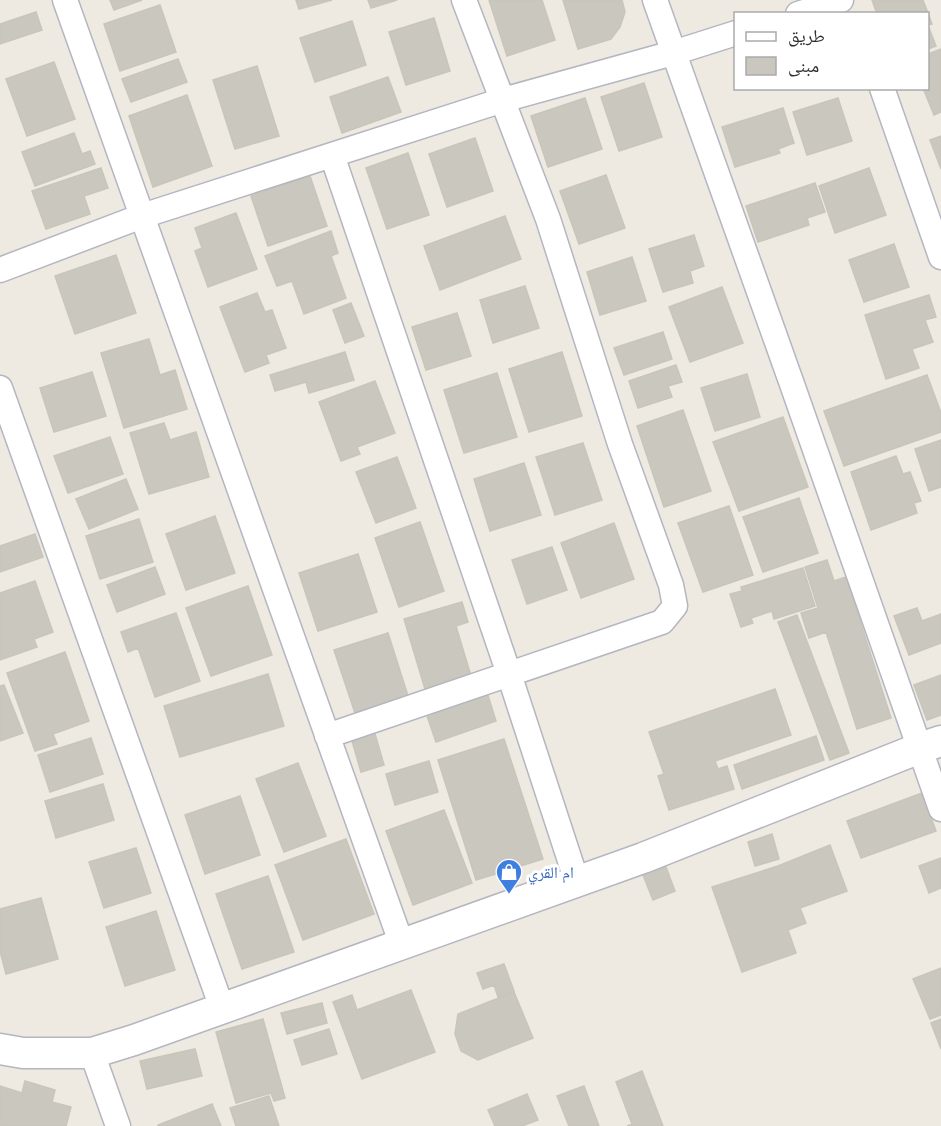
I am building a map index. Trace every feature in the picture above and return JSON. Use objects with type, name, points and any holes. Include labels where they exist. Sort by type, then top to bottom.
[{"type":"street","points":[[65,0],[402,945]]},
{"type":"street","points":[[327,736],[662,622],[675,606],[671,585],[620,444],[548,219],[464,0]]},
{"type":"street","points":[[655,0],[793,387],[931,744],[941,809]]},
{"type":"street","points":[[804,12],[842,0]]},
{"type":"street","points":[[0,270],[142,216],[503,100],[673,53],[734,33]]},
{"type":"street","points":[[883,90],[941,257]]},
{"type":"street","points":[[332,155],[509,674],[577,882]]},
{"type":"street","points":[[0,388],[222,1008]]},
{"type":"street","points":[[0,1049],[23,1053],[92,1053],[134,1040],[643,858],[931,744]]},
{"type":"street","points":[[92,1053],[118,1126]]},
{"type":"building","points":[[110,0],[142,0],[114,10]]},
{"type":"building","points":[[296,0],[332,0],[299,9]]},
{"type":"building","points":[[368,0],[397,0],[371,8]]},
{"type":"building","points":[[489,0],[542,0],[555,40],[507,56]]},
{"type":"building","points":[[563,0],[622,0],[625,12],[620,27],[611,39],[578,49]]},
{"type":"building","points":[[872,0],[923,0],[928,12],[876,12]]},
{"type":"building","points":[[160,5],[176,52],[120,71],[104,24]]},
{"type":"building","points":[[36,12],[42,30],[0,44],[0,24]]},
{"type":"building","points":[[434,18],[450,71],[406,85],[389,32]]},
{"type":"building","points":[[352,21],[366,65],[315,82],[300,38]]},
{"type":"building","points":[[929,28],[936,46],[929,49]]},
{"type":"building","points":[[941,49],[941,112],[934,115],[924,90],[929,90],[929,54]]},
{"type":"building","points":[[178,59],[187,82],[131,102],[122,79]]},
{"type":"building","points":[[54,62],[75,119],[27,136],[6,79]]},
{"type":"building","points":[[257,66],[279,136],[235,149],[213,80]]},
{"type":"building","points":[[388,77],[401,112],[342,133],[330,97]]},
{"type":"building","points":[[644,83],[662,137],[619,151],[601,97]]},
{"type":"building","points":[[187,95],[212,166],[153,187],[129,116]]},
{"type":"building","points":[[585,98],[602,149],[548,167],[531,116]]},
{"type":"building","points":[[838,98],[852,141],[807,155],[793,112]]},
{"type":"building","points":[[783,108],[794,143],[778,149],[780,153],[735,167],[722,127]]},
{"type":"building","points":[[74,133],[82,154],[90,151],[95,164],[35,186],[22,152]]},
{"type":"building","points":[[941,136],[941,169],[930,140]]},
{"type":"building","points":[[475,138],[493,191],[447,207],[429,154]]},
{"type":"building","points":[[408,153],[429,215],[387,229],[366,168]]},
{"type":"building","points":[[101,168],[108,188],[84,196],[90,214],[46,229],[32,191]]},
{"type":"building","points":[[869,168],[886,215],[835,233],[819,186]]},
{"type":"building","points":[[606,175],[625,228],[579,244],[560,191]]},
{"type":"building","points":[[310,176],[327,226],[268,246],[251,196]]},
{"type":"building","points":[[815,183],[825,212],[807,218],[809,225],[758,242],[746,206]]},
{"type":"building","points":[[236,213],[257,269],[208,287],[195,251],[202,248],[195,228]]},
{"type":"building","points":[[505,216],[521,259],[440,290],[424,246]]},
{"type":"building","points":[[331,231],[338,253],[331,256],[346,298],[304,314],[292,281],[277,286],[265,256]]},
{"type":"building","points":[[694,235],[704,266],[690,271],[693,283],[663,292],[649,249]]},
{"type":"building","points":[[894,244],[909,287],[864,302],[849,260]]},
{"type":"building","points":[[116,255],[136,313],[75,334],[55,276]]},
{"type":"building","points":[[632,257],[646,301],[600,315],[587,272]]},
{"type":"building","points":[[525,286],[539,328],[493,343],[480,300]]},
{"type":"building","points":[[722,287],[743,343],[690,362],[669,307]]},
{"type":"building","points":[[257,293],[265,312],[272,310],[286,348],[266,355],[269,363],[245,372],[220,307]]},
{"type":"building","points":[[929,295],[936,317],[925,320],[933,342],[912,349],[919,368],[886,379],[865,315]]},
{"type":"building","points":[[351,303],[364,336],[345,343],[333,310]]},
{"type":"building","points":[[457,313],[471,356],[426,370],[412,327]]},
{"type":"building","points":[[663,332],[672,359],[624,375],[614,348]]},
{"type":"building","points":[[149,339],[160,375],[175,370],[187,409],[124,428],[101,353]]},
{"type":"building","points":[[345,352],[354,380],[309,393],[306,382],[275,391],[270,375]]},
{"type":"building","points":[[562,352],[582,416],[529,432],[509,369]]},
{"type":"building","points":[[676,365],[682,382],[668,386],[672,397],[638,408],[629,381]]},
{"type":"building","points":[[92,372],[106,416],[54,432],[40,388]]},
{"type":"building","points":[[497,373],[517,437],[464,453],[444,390]]},
{"type":"building","points":[[747,374],[760,417],[715,431],[701,388]]},
{"type":"building","points":[[927,375],[941,413],[941,432],[844,466],[824,411]]},
{"type":"building","points":[[375,381],[395,433],[357,447],[360,454],[341,461],[319,402]]},
{"type":"building","points":[[683,410],[711,491],[664,507],[637,426]]},
{"type":"building","points":[[783,417],[808,487],[739,511],[713,442]]},
{"type":"building","points":[[164,423],[170,440],[196,432],[209,477],[149,494],[130,433]]},
{"type":"building","points":[[110,437],[123,474],[68,493],[54,456]]},
{"type":"building","points":[[941,440],[941,487],[929,491],[915,449]]},
{"type":"building","points":[[583,443],[602,500],[555,515],[536,457]]},
{"type":"building","points":[[896,456],[903,474],[910,472],[921,501],[914,503],[917,513],[871,530],[851,472]]},
{"type":"building","points":[[397,457],[416,508],[376,523],[356,472]]},
{"type":"building","points":[[524,463],[541,515],[490,531],[474,479]]},
{"type":"building","points":[[126,479],[138,509],[89,529],[76,499]]},
{"type":"building","points":[[799,498],[818,553],[763,572],[743,517]]},
{"type":"building","points":[[729,506],[753,575],[703,592],[678,523]]},
{"type":"building","points":[[215,516],[235,573],[186,590],[166,534]]},
{"type":"building","points":[[139,519],[153,562],[100,579],[86,536]]},
{"type":"building","points":[[420,522],[444,591],[399,607],[375,538]]},
{"type":"building","points":[[614,523],[634,579],[581,598],[561,543]]},
{"type":"building","points":[[35,534],[43,557],[0,572],[0,546]]},
{"type":"building","points":[[552,547],[567,590],[527,604],[512,560]]},
{"type":"building","points":[[358,554],[377,612],[318,631],[299,573]]},
{"type":"building","points":[[827,560],[834,581],[846,577],[891,718],[857,729],[826,632],[809,638],[801,613],[818,608],[805,567]]},
{"type":"building","points":[[155,567],[165,594],[117,612],[107,585]]},
{"type":"building","points":[[803,568],[815,606],[774,619],[772,611],[751,618],[753,623],[741,627],[730,594],[742,591],[741,587]]},
{"type":"building","points":[[35,581],[53,632],[34,639],[37,647],[0,660],[0,593]]},
{"type":"building","points":[[248,586],[272,655],[211,676],[186,608]]},
{"type":"building","points":[[462,602],[468,622],[456,626],[471,676],[425,689],[404,619]]},
{"type":"building","points":[[917,608],[922,621],[941,614],[941,643],[909,655],[894,616]]},
{"type":"building","points":[[176,613],[200,681],[155,697],[138,648],[128,652],[121,632]]},
{"type":"building","points":[[797,615],[849,753],[830,760],[778,622]]},
{"type":"building","points":[[388,633],[409,699],[356,716],[334,650]]},
{"type":"building","points":[[65,652],[89,721],[53,734],[57,744],[35,751],[7,673]]},
{"type":"building","points":[[268,674],[284,726],[180,757],[164,706]]},
{"type":"building","points":[[941,675],[941,715],[927,720],[914,685]]},
{"type":"building","points":[[4,685],[23,733],[0,741],[0,686]]},
{"type":"building","points":[[486,689],[496,721],[436,742],[425,710]]},
{"type":"building","points":[[775,689],[791,735],[715,761],[718,769],[727,766],[734,789],[669,810],[658,776],[664,774],[649,732]]},
{"type":"building","points":[[373,727],[384,765],[361,772],[350,734]]},
{"type":"building","points":[[816,736],[824,760],[742,789],[734,765]]},
{"type":"building","points":[[91,738],[103,774],[50,792],[38,755]]},
{"type":"building","points":[[504,739],[543,859],[476,880],[438,760]]},
{"type":"building","points":[[429,761],[438,792],[395,805],[386,774]]},
{"type":"building","points":[[298,763],[326,836],[284,852],[256,779]]},
{"type":"building","points":[[103,784],[114,820],[56,838],[45,801]]},
{"type":"building","points":[[922,793],[936,831],[861,858],[847,821]]},
{"type":"building","points":[[240,796],[260,855],[205,874],[185,815]]},
{"type":"building","points":[[444,810],[472,883],[413,905],[386,831]]},
{"type":"building","points":[[772,834],[779,859],[755,866],[748,842]]},
{"type":"building","points":[[346,839],[374,914],[303,940],[275,865]]},
{"type":"building","points":[[830,845],[847,891],[800,908],[806,923],[788,930],[796,953],[742,972],[712,887],[778,866]]},
{"type":"building","points":[[136,848],[151,893],[104,908],[89,862]]},
{"type":"building","points":[[941,858],[941,888],[929,893],[919,866]]},
{"type":"building","points":[[666,867],[675,891],[653,900],[643,875]]},
{"type":"building","points":[[268,876],[294,952],[242,969],[216,894]]},
{"type":"building","points":[[41,898],[58,959],[6,974],[0,951],[0,909]]},
{"type":"building","points":[[156,911],[175,970],[125,986],[106,927]]},
{"type":"building","points":[[504,964],[514,991],[498,997],[494,985],[483,989],[477,973]]},
{"type":"building","points":[[941,968],[941,1015],[930,1019],[913,979]]},
{"type":"building","points":[[411,990],[435,1052],[362,1079],[333,1002],[352,995],[357,1010]]},
{"type":"building","points":[[514,992],[533,1038],[478,1060],[461,1051],[455,1034],[458,1014]]},
{"type":"building","points":[[322,1003],[327,1023],[287,1034],[281,1013]]},
{"type":"building","points":[[263,1019],[285,1098],[274,1101],[271,1093],[236,1103],[216,1032]]},
{"type":"building","points":[[941,1019],[941,1049],[931,1023]]},
{"type":"building","points":[[329,1029],[337,1054],[302,1065],[294,1040]]},
{"type":"building","points":[[195,1049],[202,1076],[147,1089],[140,1061]]},
{"type":"building","points":[[642,1071],[663,1126],[627,1126],[632,1124],[616,1082]]},
{"type":"building","points":[[25,1081],[55,1090],[52,1102],[71,1107],[66,1126],[0,1126],[0,1086],[22,1093]]},
{"type":"building","points":[[584,1086],[599,1126],[569,1126],[557,1096]]},
{"type":"building","points":[[527,1094],[538,1120],[522,1126],[495,1126],[488,1110]]},
{"type":"building","points":[[269,1096],[279,1126],[236,1126],[230,1108]]},
{"type":"building","points":[[212,1104],[221,1126],[158,1126],[158,1125]]},
{"type":"place","name":"ام القري","points":[[509,895]]}]
